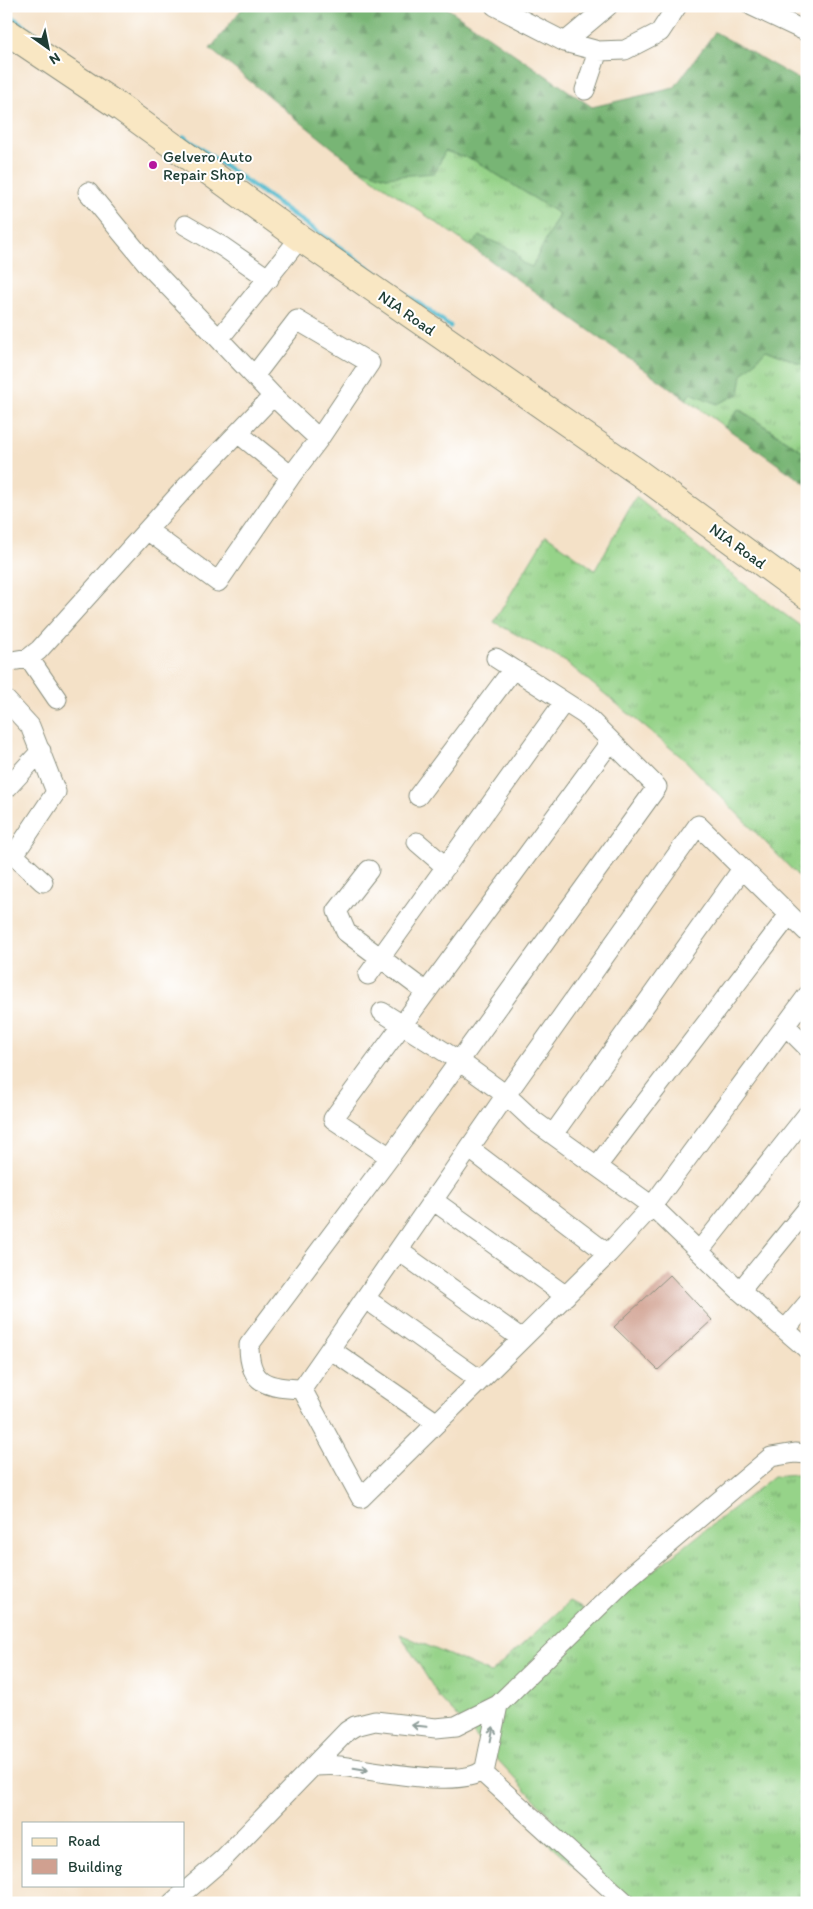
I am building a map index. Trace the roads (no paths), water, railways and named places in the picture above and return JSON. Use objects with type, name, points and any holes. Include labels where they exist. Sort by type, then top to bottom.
[{"type":"street","points":[[495,6],[565,42],[598,51],[625,50],[660,32],[677,6]]},
{"type":"street","points":[[565,42],[608,6]]},
{"type":"street","points":[[752,6],[807,32]]},
{"type":"street","name":"NIA Road","points":[[6,31],[121,108],[300,238],[639,473],[807,596]]},
{"type":"street","points":[[585,90],[598,51]]},
{"type":"street","points":[[88,192],[149,266],[273,396],[319,439]]},
{"type":"street","points":[[185,225],[223,247],[269,280]]},
{"type":"street","points":[[219,339],[269,280],[300,238]]},
{"type":"street","points":[[147,530],[218,582],[370,363],[297,320],[254,376]]},
{"type":"street","points":[[6,662],[29,658],[273,396]]},
{"type":"street","points":[[238,433],[291,476]]},
{"type":"street","points":[[29,658],[57,699]]},
{"type":"street","points":[[302,1389],[270,1387],[259,1380],[249,1360],[249,1345],[390,1157],[657,787],[585,715],[496,658]]},
{"type":"street","points":[[418,796],[513,669]]},
{"type":"street","points":[[368,975],[564,702]]},
{"type":"street","points":[[8,705],[30,726],[56,792],[10,852],[43,882]]},
{"type":"street","points":[[390,1157],[333,1119],[611,741]]},
{"type":"street","points":[[6,789],[40,751]]},
{"type":"street","points":[[302,1389],[506,1095],[698,825],[807,932]]},
{"type":"street","points":[[417,842],[446,867]]},
{"type":"street","points":[[554,1133],[742,869]]},
{"type":"street","points":[[369,870],[337,910],[346,932],[426,992]]},
{"type":"street","points":[[597,1166],[789,914]]},
{"type":"street","points":[[302,1389],[361,1498],[608,1254],[652,1206],[807,996]]},
{"type":"street","points":[[382,1012],[401,1026],[459,1061],[506,1095],[534,1121],[554,1133],[652,1206],[700,1250],[740,1291],[807,1349]]},
{"type":"street","points":[[785,1024],[807,1047]]},
{"type":"street","points":[[700,1250],[807,1115]]},
{"type":"street","points":[[470,1149],[608,1254]]},
{"type":"street","points":[[434,1201],[566,1296]]},
{"type":"street","points":[[740,1291],[807,1209]]},
{"type":"street","points":[[399,1251],[522,1339]]},
{"type":"street","points":[[366,1298],[480,1380]]},
{"type":"street","points":[[786,1330],[807,1304]]},
{"type":"street","points":[[330,1349],[437,1423]]},
{"type":"street","points":[[172,1903],[222,1860],[335,1741],[355,1726],[375,1721],[436,1728],[456,1726],[498,1705],[628,1578],[771,1457],[795,1453],[807,1454]]},
{"type":"street","points":[[313,1766],[339,1766],[403,1776],[464,1779],[482,1772],[487,1762],[498,1705]]},
{"type":"street","points":[[482,1772],[626,1903]]},
{"type":"waterway","points":[[6,13],[69,58]]},
{"type":"waterway","points":[[184,137],[450,326]]},
{"type":"waterway","points":[[773,555],[807,579]]},
{"type":"place","name":"Gelvero Auto Repair Shop","points":[[153,165]]}]
